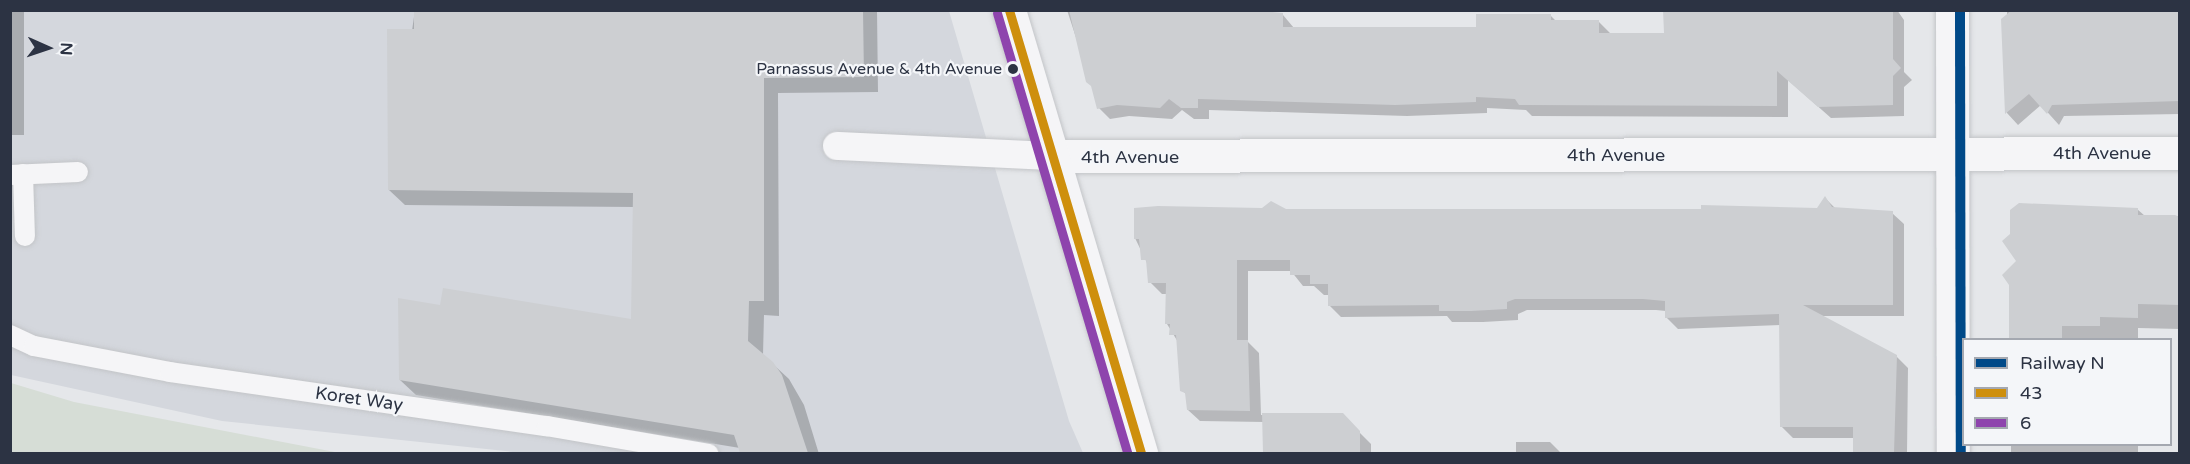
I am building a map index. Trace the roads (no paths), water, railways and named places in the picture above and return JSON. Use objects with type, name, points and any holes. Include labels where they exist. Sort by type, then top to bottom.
[{"type":"street","points":[[1009,10],[1141,453]]},
{"type":"street","points":[[1952,10],[1953,453]]},
{"type":"street","points":[[837,146],[1052,156]]},
{"type":"street","name":"4th Avenue","points":[[1052,156],[2180,153]]},
{"type":"lane","points":[[25,236],[17,174],[78,172]]},
{"type":"lane","name":"Koret Way","points":[[10,335],[34,346],[170,372],[547,426],[709,453]]},
{"type":"rail line","name":"N","points":[[1960,10],[1961,454]]},
{"type":"place","name":"Parnassus Avenue & 4th Avenue","points":[[1013,69]]}]
